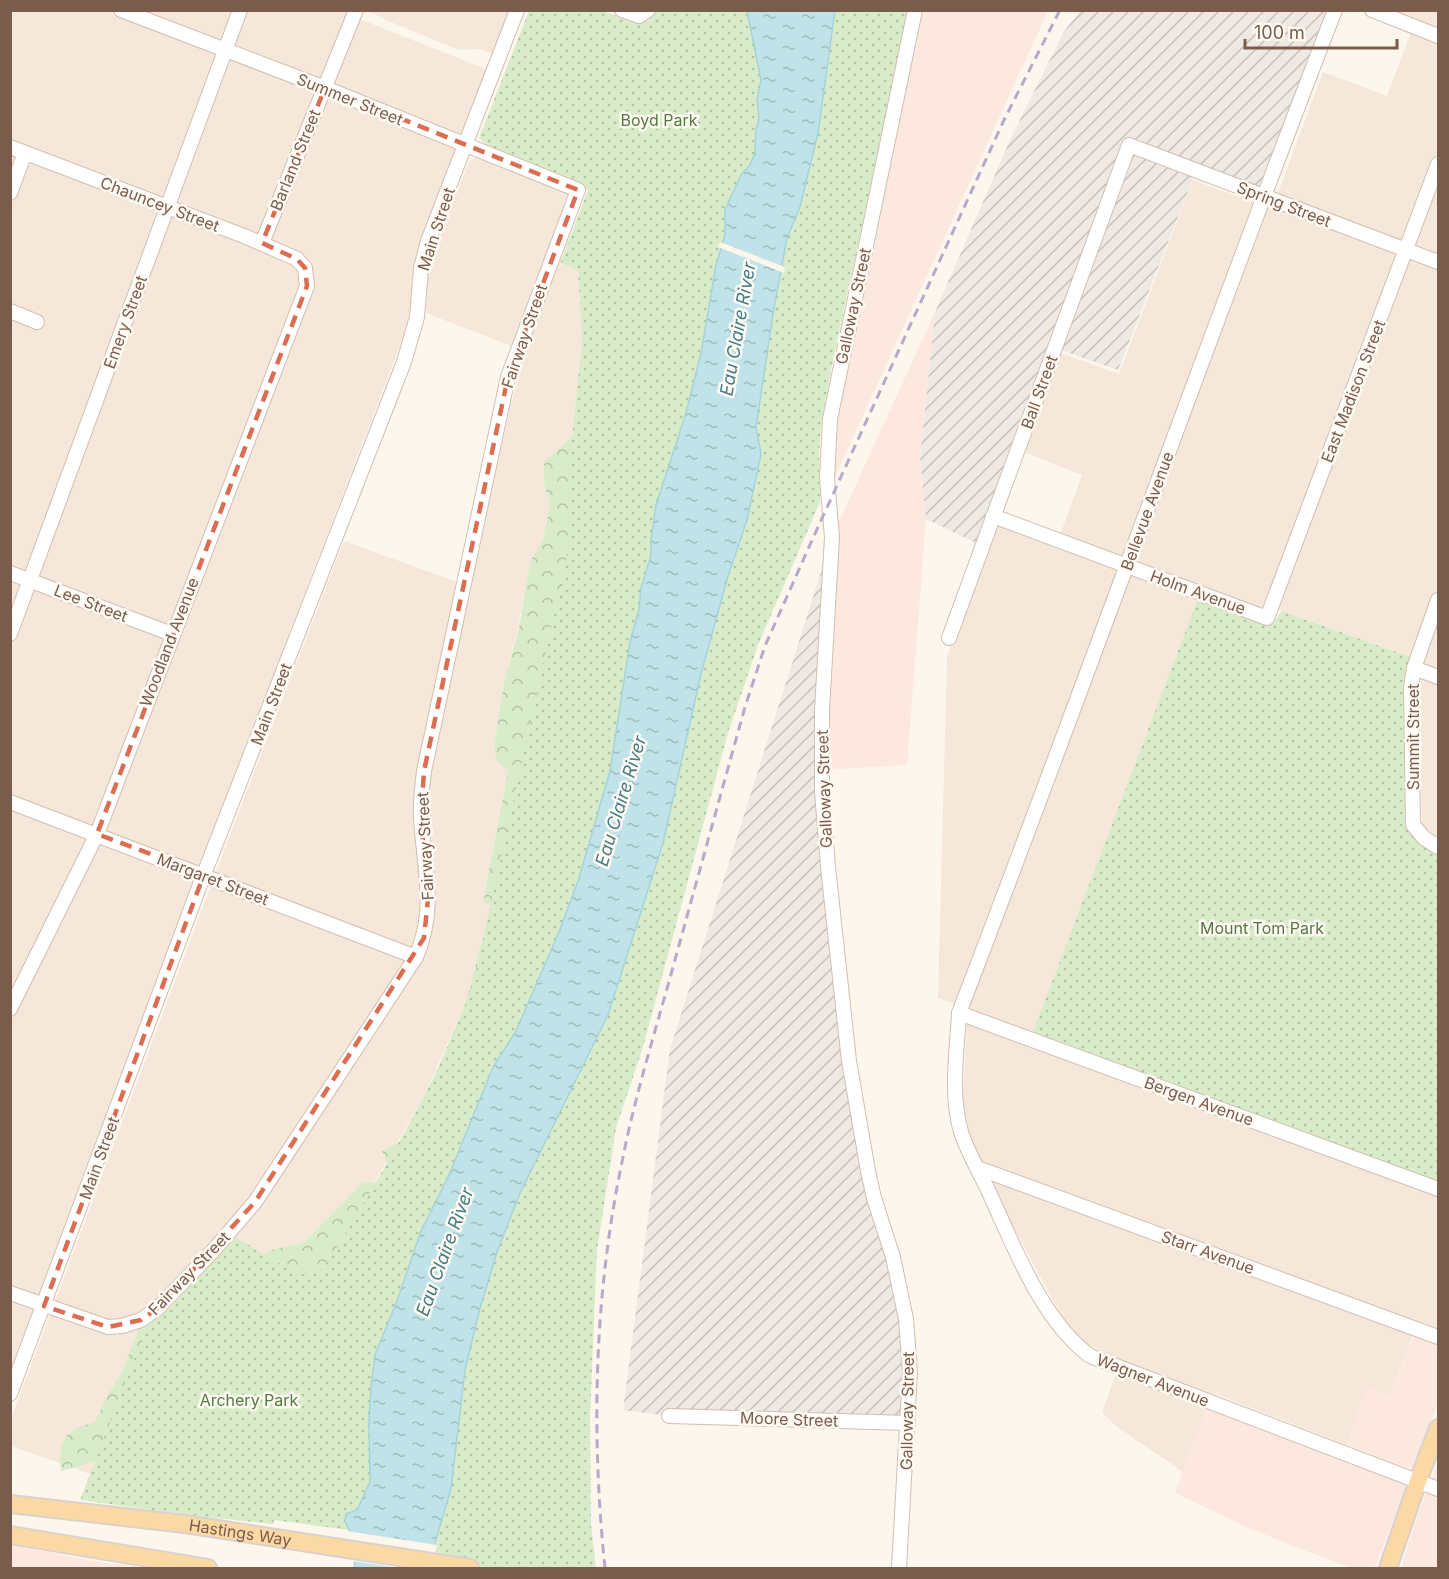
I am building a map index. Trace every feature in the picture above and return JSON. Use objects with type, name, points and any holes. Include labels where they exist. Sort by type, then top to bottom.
[{"type":"main road","points":[[1388,1569],[1438,1428]]},
{"type":"main road","name":"Hastings Way","points":[[10,1504],[184,1524],[470,1569]]},
{"type":"main road","points":[[10,1535],[208,1569]]},
{"type":"street","name":"Summer Street","points":[[121,10],[325,88],[578,190]]},
{"type":"street","name":"Emery Street","points":[[10,634],[240,10]]},
{"type":"street","name":"Barland Street","points":[[262,243],[356,10]]},
{"type":"street","name":"Main Street","points":[[10,1394],[204,874],[404,362],[417,317],[423,259],[518,10]]},
{"type":"street","points":[[622,10],[635,15],[645,13]]},
{"type":"street","name":"Galloway Street","points":[[899,1569],[910,1372],[906,1319],[893,1257],[874,1198],[849,1061],[822,791],[822,710],[832,537],[828,479],[830,419],[915,10]]},
{"type":"street","name":"Bellevue Avenue","points":[[959,1012],[1263,196],[1335,10]]},
{"type":"street","points":[[1372,10],[1438,36]]},
{"type":"street","name":"Spring Street","points":[[1129,145],[1438,262]]},
{"type":"street","name":"Ball Street","points":[[948,638],[1129,145]]},
{"type":"street","name":"Chauncey Street","points":[[10,147],[262,243],[297,259],[305,267]]},
{"type":"street","points":[[10,193],[25,153]]},
{"type":"street","name":"East Madison Street","points":[[1267,618],[1438,164]]},
{"type":"street","name":"Fairway Street","points":[[44,1306],[108,1326],[122,1326],[141,1320],[158,1308],[212,1252],[255,1202],[416,957],[424,938],[428,919],[421,817],[424,771],[508,376],[578,190]]},
{"type":"street","name":"Woodland Avenue","points":[[10,1009],[97,834],[307,286],[305,267]]},
{"type":"street","points":[[10,311],[37,322]]},
{"type":"street","name":"Holm Avenue","points":[[993,516],[1267,618]]},
{"type":"street","name":"Lee Street","points":[[10,573],[172,634]]},
{"type":"street","name":"Summit Street","points":[[1438,600],[1414,668],[1411,687],[1413,825],[1424,838],[1438,847]]},
{"type":"street","points":[[1414,668],[1438,677]]},
{"type":"street","name":"Margaret Street","points":[[10,802],[204,874],[416,957]]},
{"type":"street","name":"Wagner Avenue","points":[[959,1012],[955,1092],[961,1132],[1026,1272],[1060,1328],[1075,1345],[1090,1356],[1438,1489]]},
{"type":"street","name":"Bergen Avenue","points":[[959,1012],[1438,1189]]},
{"type":"street","name":"Starr Avenue","points":[[978,1168],[1438,1337]]},
{"type":"street","points":[[10,1293],[44,1306]]},
{"type":"street","name":"Moore Street","points":[[669,1416],[908,1423]]},
{"type":"highlighted area","points":[[325,88],[578,190],[508,377],[424,771],[421,817],[428,899],[424,938],[255,1202],[158,1308],[141,1320],[108,1327],[44,1306],[204,874],[97,834],[307,286],[305,268],[297,259],[262,243]]},
{"type":"shaded area","points":[[11,11],[348,11],[347,14],[488,70],[420,246],[413,273],[409,314],[403,338],[162,964],[11,1373]]},
{"type":"shaded area","points":[[370,11],[511,11],[494,54],[479,49],[454,48]]},
{"type":"shaded area","points":[[922,11],[1048,11],[834,479],[839,406]]},
{"type":"shaded area","points":[[1080,11],[1335,11],[1263,196],[1196,171],[1118,370],[1055,348],[993,516],[976,543],[926,519],[920,458],[935,312],[1010,140],[1063,33]]},
{"type":"shaded area","points":[[1395,11],[1438,11],[1438,841],[1422,827],[1418,695],[1424,661],[1265,605],[1260,608],[1203,587],[1030,1042],[1438,1196],[1438,1328],[1419,1321],[1390,1396],[1368,1387],[1347,1445],[1213,1393],[1183,1472],[1116,1426],[1102,1412],[1121,1360],[1086,1344],[1065,1322],[1007,1216],[966,1134],[962,1110],[968,1009],[938,998],[947,656],[998,528],[1003,526],[1056,546],[1082,475],[1024,452],[1061,353],[1119,374],[1193,180],[1272,209],[1323,72],[1387,96],[1416,19]]},
{"type":"shaded area","points":[[477,156],[566,192],[568,195],[546,258],[578,270],[582,343],[572,437],[544,462],[544,483],[550,505],[543,540],[530,563],[518,627],[505,678],[494,746],[508,771],[483,902],[491,906],[476,972],[466,1003],[422,1100],[324,1269],[299,1276],[221,1231],[162,1297],[143,1312],[147,1326],[90,1474],[11,1446],[10,1421],[236,819],[344,541],[471,587],[510,407],[526,352],[426,313],[428,273],[434,250],[469,162]]},
{"type":"shaded area","points":[[935,312],[920,458],[926,519],[907,765],[822,770],[832,537]]},
{"type":"shaded area","points":[[832,537],[822,710],[849,1061],[906,1319],[908,1423],[669,1416],[623,1410],[670,1049]]},
{"type":"shaded area","points":[[1438,1326],[1438,1404],[1412,1467],[1404,1467],[1347,1445],[1368,1387],[1390,1396],[1415,1334],[1433,1340]]},
{"type":"shaded area","points":[[1207,1407],[1404,1483],[1406,1488],[1375,1568],[1352,1568],[1298,1548],[1246,1527],[1175,1493]]},
{"type":"shaded area","points":[[1438,1462],[1438,1568],[1401,1568],[1417,1517]]},
{"type":"shaded area","points":[[11,1545],[100,1562],[147,1568],[11,1568]]},
{"type":"green space","points":[[529,11],[602,11],[638,23],[648,21],[657,11],[747,11],[761,80],[757,99],[759,119],[756,129],[755,153],[750,165],[741,175],[725,210],[725,235],[716,265],[701,353],[686,413],[656,505],[651,556],[641,588],[639,609],[630,642],[610,771],[579,878],[559,932],[516,1031],[493,1067],[449,1175],[421,1231],[397,1301],[375,1355],[369,1421],[370,1482],[357,1510],[345,1521],[349,1530],[274,1520],[273,1524],[197,1516],[80,1500],[147,1326],[169,1309],[235,1237],[299,1275],[324,1269],[409,1125],[428,1088],[462,1012],[476,972],[568,551],[572,437],[582,343],[578,270],[560,263],[588,190],[570,178],[487,146],[479,138]]},
{"type":"green space","points":[[835,11],[908,11],[821,425],[820,502],[758,645],[728,733],[643,1047],[616,1128],[597,1250],[590,1414],[591,1524],[596,1568],[430,1568],[432,1553],[451,1489],[465,1370],[480,1308],[498,1249],[520,1193],[608,1015],[663,843],[701,674],[728,576],[747,520],[761,454],[756,427],[774,308],[787,238],[800,207],[818,133]]},
{"type":"green space","points":[[580,419],[595,429],[483,1094],[449,1175],[120,1452],[61,1471],[61,1451],[65,1438],[76,1429],[95,1422],[122,1372],[139,1328],[153,1323],[169,1309],[237,1262],[305,1242],[363,1182],[381,1183],[389,1167],[382,1151],[403,1140],[411,1131],[466,1003],[491,906],[483,902],[508,771],[497,761],[494,746],[505,678],[519,627],[530,562],[543,540],[550,505],[544,483],[544,462],[572,437]]},
{"type":"green space","name":"Mount Tom Park","points":[[1199,596],[1269,621],[1275,620],[1282,611],[1411,657],[1410,827],[1438,853],[1438,1182],[1033,1032]]},
{"type":"water","name":"Eau Claire River","points":[[747,11],[835,11],[818,133],[800,207],[787,238],[774,308],[756,427],[761,454],[747,520],[728,576],[701,674],[663,843],[608,1015],[520,1193],[498,1249],[480,1308],[465,1370],[451,1489],[432,1553],[430,1568],[354,1568],[357,1548],[345,1521],[346,1514],[357,1510],[370,1482],[369,1421],[375,1355],[397,1301],[421,1231],[449,1175],[493,1067],[516,1031],[559,932],[579,878],[610,771],[630,642],[639,609],[641,588],[651,556],[656,505],[686,413],[701,353],[716,265],[725,235],[725,210],[741,175],[750,165],[755,153],[756,129],[759,119],[757,99],[761,80]]},
{"type":"pier","points":[[720,242],[785,267],[784,273],[718,247]]},
{"type":"pier","points":[[347,1531],[437,1545],[433,1568],[398,1568],[353,1561],[354,1548]]},
{"type":"railway","points":[[605,1568],[598,1466],[598,1365],[601,1314],[613,1212],[638,1093],[745,707],[765,646],[813,538],[1004,120],[1060,10]]},
{"type":"park label","name":"Boyd Park","points":[[659,120]]},
{"type":"park label","name":"Archery Park","points":[[249,1400]]}]
